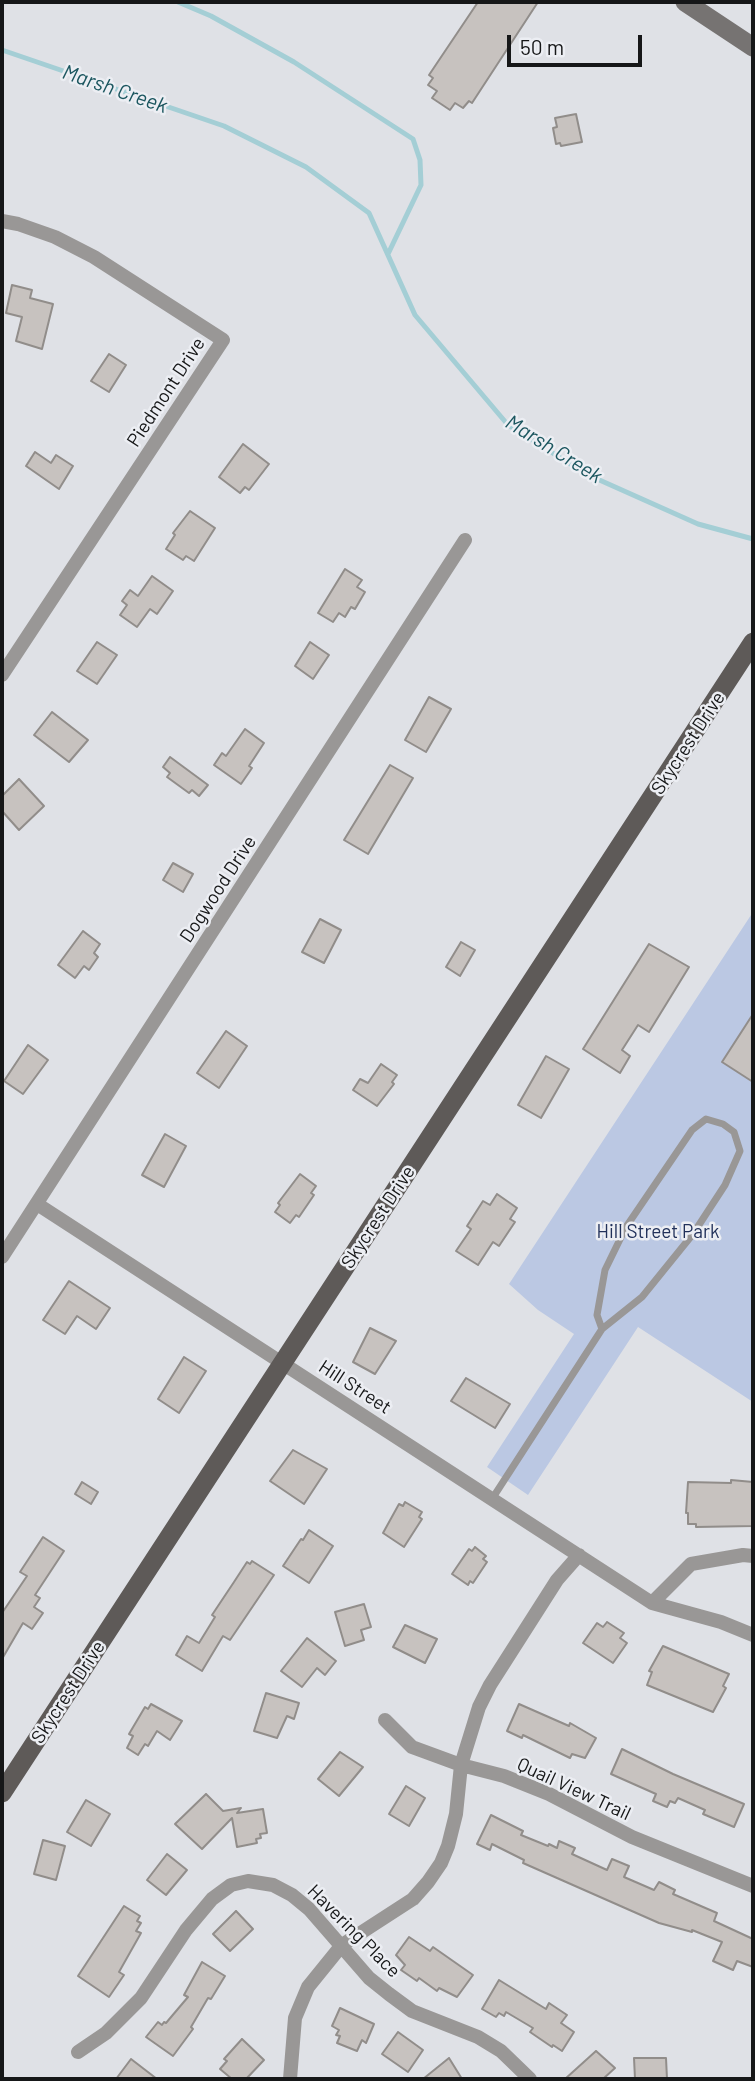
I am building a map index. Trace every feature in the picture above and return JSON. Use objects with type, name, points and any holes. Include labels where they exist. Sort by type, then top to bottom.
[{"type":"main road","points":[[685,2],[753,47]]},
{"type":"main road","name":"Skycrest Drive","points":[[2,1793],[753,642]]},
{"type":"street","name":"Piedmont Drive","points":[[2,221],[18,223],[54,237],[94,257],[223,340],[2,676]]},
{"type":"street","name":"Dogwood Drive","points":[[2,1257],[465,540]]},
{"type":"street","name":"Hill Street","points":[[37,1204],[652,1603],[721,1622],[753,1635]]},
{"type":"street","points":[[290,2079],[295,2018],[308,1987],[342,1945],[413,1899],[429,1882],[449,1846],[456,1814],[461,1765],[479,1707],[490,1685],[557,1580],[579,1555]]},
{"type":"street","points":[[652,1603],[691,1564],[743,1555],[753,1556]]},
{"type":"street","name":"Quail View Trail","points":[[385,1720],[412,1747],[461,1765],[504,1776],[549,1794],[632,1837],[753,1886]]},
{"type":"street","name":"Havering Place","points":[[78,2052],[119,2022],[141,1998],[186,1930],[212,1899],[231,1885],[248,1881],[273,1885],[292,1895],[309,1909],[369,1978],[389,1994],[412,2011],[478,2038],[501,2051],[530,2079]]},
{"type":"lane","points":[[492,1499],[602,1328],[642,1297],[693,1234],[725,1185],[740,1151],[734,1132],[723,1124],[706,1119],[692,1130],[626,1227],[605,1270],[597,1315],[602,1328]]},
{"type":"green space","name":"Hill Street Park","points":[[753,912],[753,1402],[638,1327],[528,1495],[487,1467],[574,1334],[538,1310],[509,1284]]},
{"type":"building","points":[[478,2],[538,2],[472,103],[469,101],[463,108],[455,103],[450,110],[432,98],[437,91],[428,85],[433,78],[429,75]]},
{"type":"building","points":[[576,114],[582,142],[561,146],[560,143],[556,144],[553,128],[557,127],[555,118]]},
{"type":"building","points":[[12,285],[32,290],[30,298],[53,304],[42,349],[16,341],[22,317],[6,313]]},
{"type":"building","points":[[109,354],[126,365],[109,392],[91,381]]},
{"type":"building","points":[[243,444],[269,464],[249,490],[245,487],[240,493],[219,477]]},
{"type":"building","points":[[35,452],[51,463],[56,455],[73,466],[59,489],[26,466]]},
{"type":"building","points":[[190,511],[215,528],[194,561],[186,556],[183,560],[166,549],[175,535],[173,533]]},
{"type":"building","points":[[345,569],[362,580],[357,587],[365,592],[355,609],[351,607],[345,617],[339,613],[333,622],[318,613]]},
{"type":"building","points":[[152,576],[173,591],[157,614],[150,609],[137,627],[120,615],[127,605],[122,601],[130,590],[138,596]]},
{"type":"building","points":[[97,642],[117,655],[97,684],[77,671]]},
{"type":"building","points":[[310,642],[329,655],[313,679],[295,666]]},
{"type":"building","points":[[429,697],[451,709],[426,752],[405,740]]},
{"type":"building","points":[[52,712],[88,740],[69,762],[34,735]]},
{"type":"building","points":[[245,729],[264,743],[241,784],[214,765],[222,753],[226,756]]},
{"type":"building","points":[[170,757],[208,785],[199,796],[192,790],[189,793],[167,777],[170,773],[163,767]]},
{"type":"building","points":[[390,765],[413,778],[368,854],[344,840]]},
{"type":"building","points":[[19,779],[44,806],[19,830],[2,811],[2,796]]},
{"type":"building","points":[[173,863],[193,874],[183,892],[163,880]]},
{"type":"building","points":[[320,919],[341,930],[324,963],[302,952]]},
{"type":"building","points":[[83,931],[100,944],[94,953],[98,957],[89,970],[84,966],[75,978],[58,965]]},
{"type":"building","points":[[461,942],[475,950],[460,976],[446,967]]},
{"type":"building","points":[[649,944],[689,967],[649,1032],[638,1025],[622,1050],[630,1056],[620,1073],[583,1049]]},
{"type":"building","points":[[753,1014],[753,1082],[722,1062]]},
{"type":"building","points":[[226,1031],[247,1046],[219,1088],[197,1073]]},
{"type":"building","points":[[28,1045],[48,1060],[23,1094],[4,1081]]},
{"type":"building","points":[[546,1056],[569,1069],[541,1118],[518,1105]]},
{"type":"building","points":[[381,1064],[397,1075],[392,1082],[394,1084],[377,1106],[353,1090],[360,1079],[368,1083]]},
{"type":"building","points":[[165,1134],[186,1146],[164,1187],[142,1175]]},
{"type":"building","points":[[300,1174],[316,1186],[311,1193],[314,1195],[299,1217],[296,1215],[290,1223],[275,1212],[280,1205],[278,1203]]},
{"type":"building","points":[[497,1194],[517,1208],[510,1219],[515,1222],[499,1246],[493,1242],[478,1265],[456,1251],[471,1229],[467,1226],[483,1201],[490,1205]]},
{"type":"building","points":[[69,1281],[110,1308],[96,1329],[77,1316],[65,1334],[43,1320]]},
{"type":"building","points":[[370,1328],[396,1341],[375,1374],[353,1362]]},
{"type":"building","points":[[184,1357],[206,1371],[179,1413],[158,1399]]},
{"type":"building","points":[[466,1378],[510,1404],[495,1428],[451,1401]]},
{"type":"building","points":[[293,1450],[327,1469],[304,1504],[270,1481]]},
{"type":"building","points":[[731,1480],[753,1482],[753,1526],[696,1527],[696,1524],[688,1524],[688,1482],[731,1483]]},
{"type":"building","points":[[82,1482],[98,1492],[91,1504],[75,1494]]},
{"type":"building","points":[[405,1502],[422,1512],[419,1517],[422,1519],[404,1547],[383,1533],[399,1504],[403,1506]]},
{"type":"building","points":[[309,1530],[333,1546],[309,1583],[283,1566]]},
{"type":"building","points":[[43,1537],[64,1551],[35,1595],[40,1598],[34,1607],[43,1613],[32,1629],[23,1623],[2,1659],[2,1613],[27,1576],[20,1572]]},
{"type":"building","points":[[475,1547],[486,1556],[483,1559],[487,1562],[473,1583],[470,1581],[468,1585],[452,1574],[469,1549],[472,1551]]},
{"type":"building","points":[[252,1561],[274,1575],[230,1640],[223,1636],[202,1671],[176,1655],[187,1636],[199,1643],[215,1617],[212,1615],[247,1562],[250,1564]]},
{"type":"building","points":[[364,1604],[371,1627],[361,1630],[364,1640],[345,1646],[335,1612]]},
{"type":"building","points":[[607,1622],[624,1633],[620,1638],[627,1643],[613,1663],[583,1643],[597,1623],[603,1627]]},
{"type":"building","points":[[405,1625],[437,1639],[425,1663],[393,1647]]},
{"type":"building","points":[[307,1638],[336,1661],[325,1675],[317,1668],[302,1687],[281,1671]]},
{"type":"building","points":[[663,1646],[729,1674],[723,1686],[726,1688],[713,1712],[647,1685],[652,1672],[649,1671]]},
{"type":"building","points":[[266,1693],[299,1703],[294,1719],[287,1716],[277,1738],[254,1731]]},
{"type":"building","points":[[151,1704],[182,1721],[170,1740],[157,1731],[148,1746],[145,1744],[138,1755],[127,1748],[133,1736],[129,1734],[145,1707],[148,1709]]},
{"type":"building","points":[[519,1704],[569,1726],[570,1723],[596,1738],[585,1758],[572,1754],[570,1758],[523,1735],[522,1738],[507,1731]]},
{"type":"building","points":[[622,1749],[744,1804],[734,1827],[703,1814],[705,1810],[678,1798],[675,1803],[670,1801],[667,1807],[653,1801],[656,1794],[611,1774]]},
{"type":"building","points":[[340,1752],[363,1767],[339,1796],[318,1779]]},
{"type":"building","points":[[406,1786],[425,1798],[409,1826],[389,1814]]},
{"type":"building","points":[[206,1794],[223,1811],[241,1808],[237,1813],[263,1809],[267,1833],[260,1834],[261,1838],[256,1839],[257,1843],[237,1847],[232,1818],[202,1849],[175,1824]]},
{"type":"building","points":[[86,1800],[110,1814],[91,1846],[67,1832]]},
{"type":"building","points":[[491,1815],[523,1831],[521,1835],[548,1846],[549,1844],[557,1848],[559,1841],[575,1848],[572,1854],[607,1870],[612,1859],[629,1866],[624,1877],[654,1890],[659,1882],[675,1890],[673,1894],[717,1913],[714,1921],[753,1939],[753,1967],[737,1961],[733,1970],[713,1961],[722,1942],[692,1930],[659,1923],[523,1863],[524,1860],[492,1844],[490,1850],[477,1844]]},
{"type":"building","points":[[43,1840],[65,1846],[56,1880],[34,1874]]},
{"type":"building","points":[[167,1854],[187,1870],[166,1895],[147,1880]]},
{"type":"building","points":[[124,1906],[140,1916],[137,1921],[141,1923],[136,1931],[141,1933],[119,1972],[124,1975],[109,1997],[78,1976]]},
{"type":"building","points":[[236,1911],[253,1929],[230,1951],[213,1934]]},
{"type":"building","points":[[409,1937],[430,1951],[433,1947],[473,1975],[457,1997],[439,1988],[437,1991],[419,1978],[417,1981],[401,1970],[405,1965],[396,1955]]},
{"type":"building","points":[[202,1962],[225,1976],[211,1999],[208,1998],[191,2027],[193,2029],[173,2056],[146,2037],[158,2022],[162,2025],[166,2023],[188,1997],[184,1995]]},
{"type":"building","points":[[499,1980],[546,2009],[549,2003],[567,2015],[561,2023],[574,2032],[562,2051],[530,2032],[533,2028],[506,2012],[504,2016],[499,2013],[496,2017],[482,2009]]},
{"type":"building","points":[[340,2008],[374,2024],[366,2043],[362,2040],[357,2051],[337,2043],[340,2036],[336,2035],[339,2030],[332,2026]]},
{"type":"building","points":[[398,2032],[423,2050],[408,2072],[382,2054]]},
{"type":"building","points":[[242,2039],[264,2060],[246,2079],[232,2079],[220,2069],[227,2061],[224,2059]]},
{"type":"building","points":[[596,2051],[615,2068],[603,2079],[565,2079]]},
{"type":"building","points":[[449,2058],[462,2079],[423,2079]]},
{"type":"building","points":[[634,2058],[666,2058],[667,2079],[635,2079]]},
{"type":"building","points":[[131,2059],[157,2079],[116,2079]]},
{"type":"waterway","name":"Marsh Creek","points":[[178,2],[211,16],[294,62],[413,139],[420,160],[421,185],[388,254]]},
{"type":"waterway","name":"Marsh Creek","points":[[2,50],[224,126],[306,167],[369,213],[415,315],[508,425],[586,474],[698,524],[753,539]]}]
